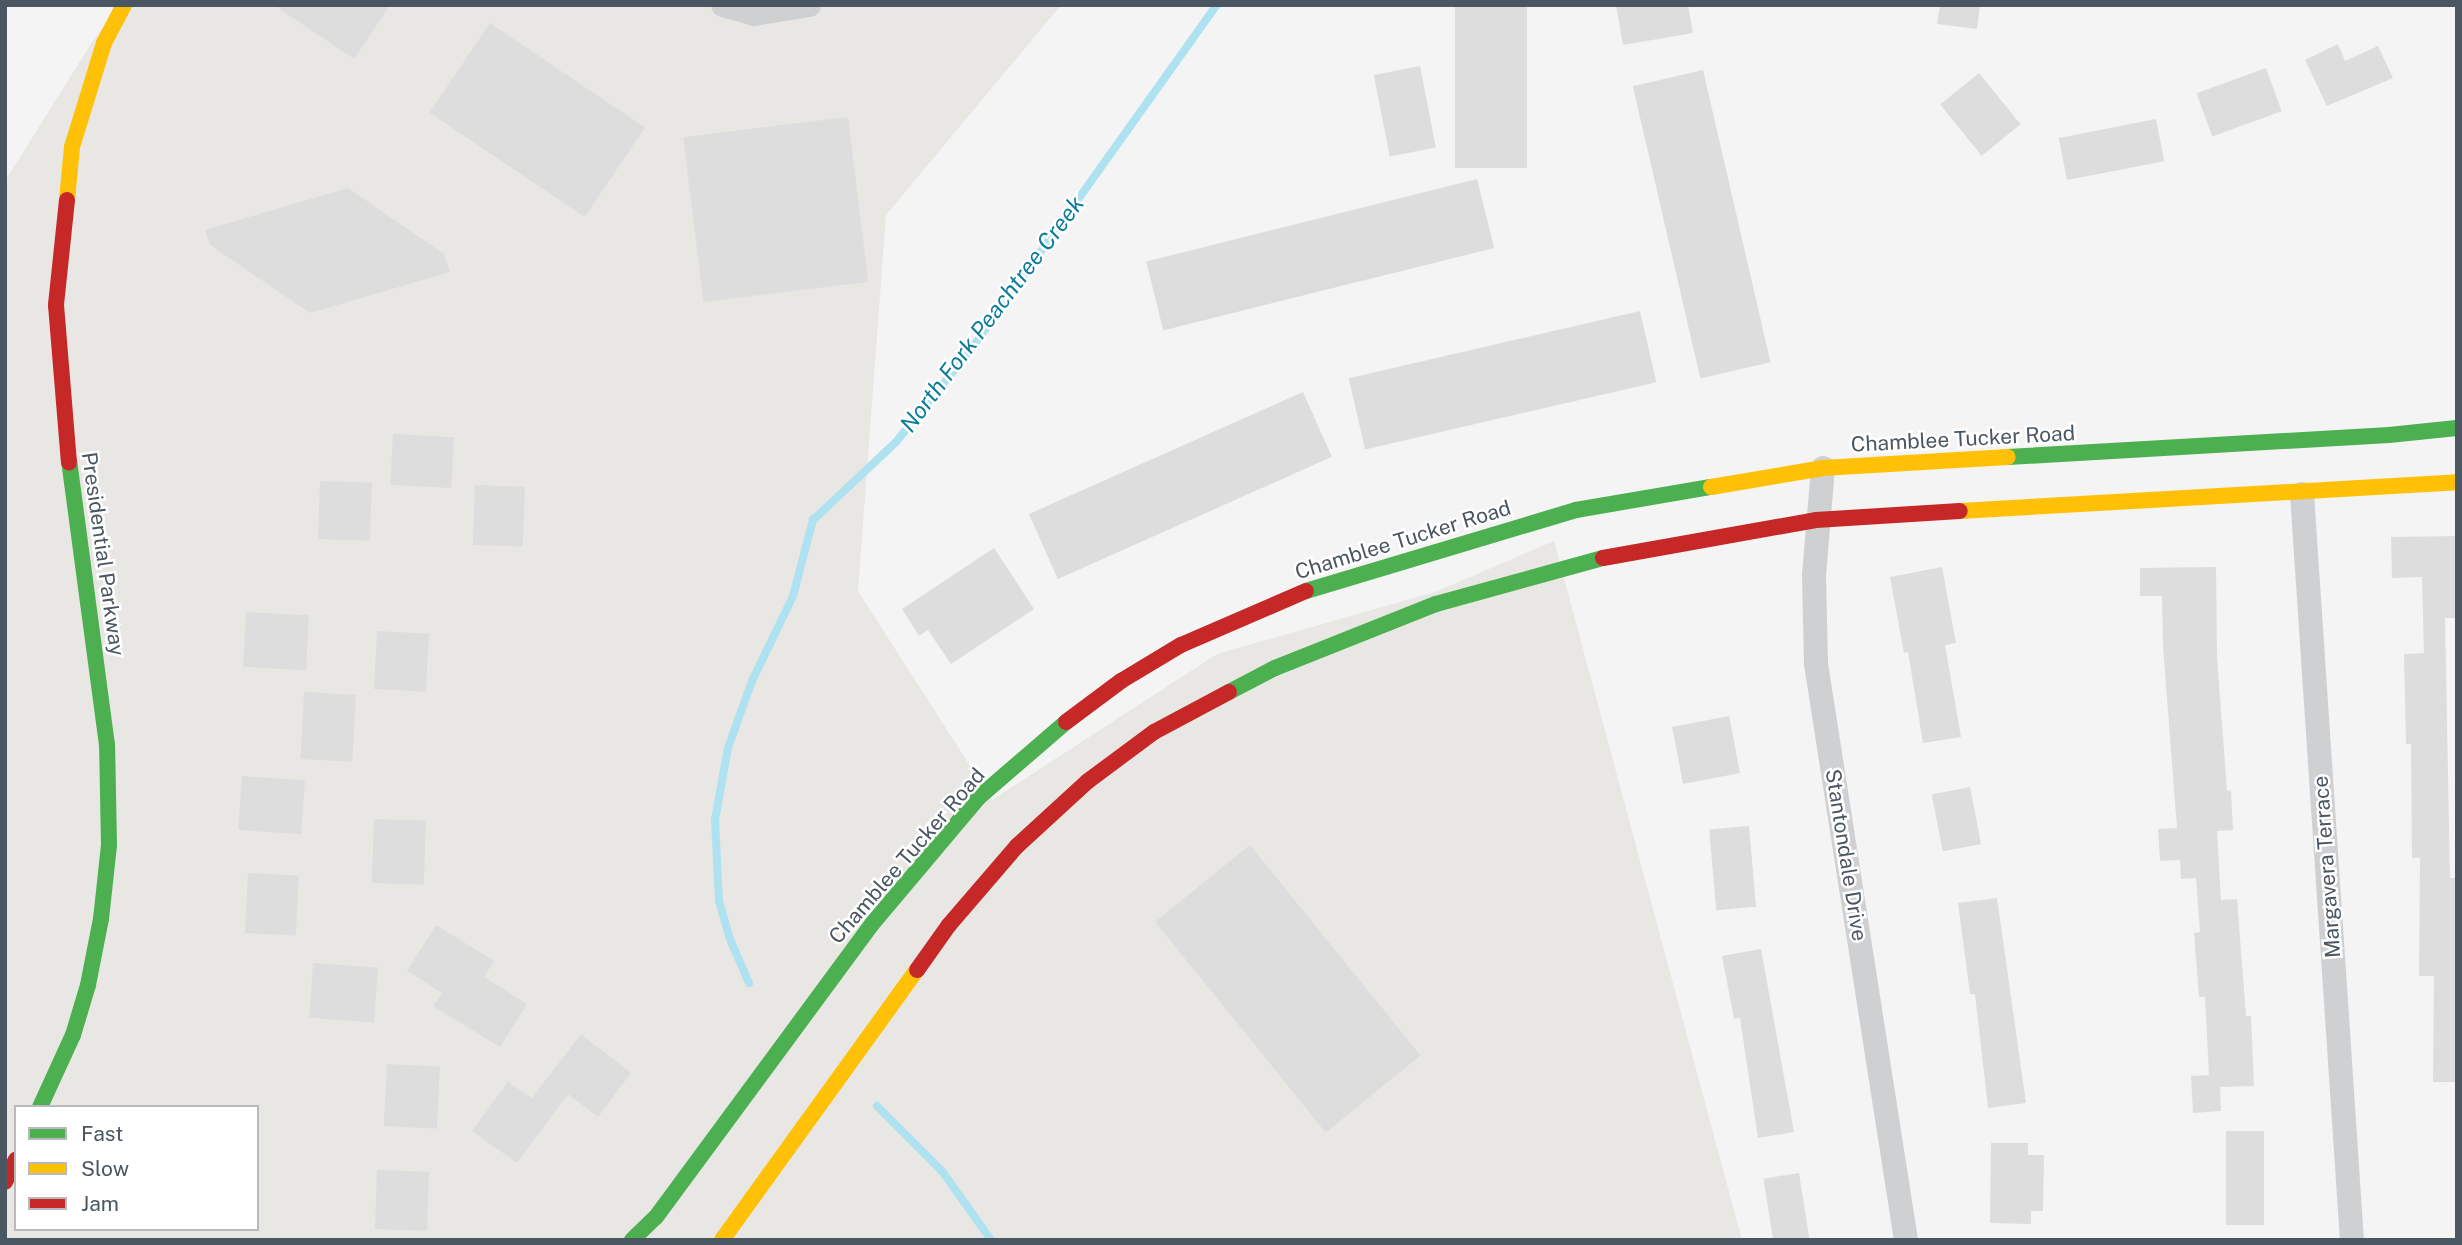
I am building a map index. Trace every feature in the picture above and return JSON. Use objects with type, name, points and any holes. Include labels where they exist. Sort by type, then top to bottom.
[{"type":"main road","name":"Presidential Parkway","points":[[41,1105],[73,1035],[88,985],[101,919],[109,845],[107,745],[70,474],[56,305],[72,147],[104,43],[124,5]]},
{"type":"main road","name":"Chamblee Tucker Road","points":[[632,1240],[656,1217],[872,924],[978,798],[1049,735],[1121,681],[1181,645],[1296,594],[1576,510],[1823,468],[2389,435],[2457,428]]},
{"type":"main road","points":[[722,1240],[949,925],[1017,846],[1088,781],[1154,732],[1275,668],[1436,604],[1607,557],[1816,520],[2302,494],[2457,482]]},
{"type":"main road","points":[[5,1182],[14,1163]]},
{"type":"main road","points":[[736,1240],[743,1211]]},
{"type":"street","points":[[723,5],[754,14],[809,5]]},
{"type":"street","name":"Stantondale Drive","points":[[1823,468],[1816,520],[1816,664],[1906,1240]]},
{"type":"street","name":"Margavera Terrace","points":[[2302,494],[2352,1240]]},
{"type":"shaded area","points":[[119,5],[1061,5],[886,215],[858,591],[992,800],[1217,654],[1435,592],[1554,541],[1742,1240],[5,1240],[5,181],[89,47]]},
{"type":"building","points":[[274,5],[390,5],[354,59]]},
{"type":"building","points":[[1455,5],[1527,5],[1527,168],[1455,168]]},
{"type":"building","points":[[1616,5],[1688,5],[1693,33],[1623,45]]},
{"type":"building","points":[[1940,5],[1980,5],[1977,29],[1937,24]]},
{"type":"building","points":[[490,23],[645,128],[585,217],[430,113]]},
{"type":"building","points":[[2338,44],[2345,61],[2378,46],[2393,78],[2327,106],[2305,60]]},
{"type":"building","points":[[1420,66],[1436,147],[1390,156],[1374,75]]},
{"type":"building","points":[[2266,68],[2282,111],[2212,137],[2196,93]]},
{"type":"building","points":[[1703,70],[1770,362],[1700,379],[1633,86]]},
{"type":"building","points":[[1979,73],[2021,124],[1982,156],[1940,104]]},
{"type":"building","points":[[848,117],[868,282],[703,302],[683,137]]},
{"type":"building","points":[[2156,119],[2164,161],[2067,180],[2059,138]]},
{"type":"building","points":[[1477,179],[1494,248],[1163,330],[1146,261]]},
{"type":"building","points":[[348,188],[444,254],[450,272],[310,313],[210,245],[205,230]]},
{"type":"building","points":[[1640,311],[1656,382],[1365,449],[1349,378]]},
{"type":"building","points":[[1303,392],[1332,457],[1058,579],[1029,514]]},
{"type":"building","points":[[393,434],[454,437],[451,488],[390,485]]},
{"type":"building","points":[[320,481],[372,483],[370,541],[318,539]]},
{"type":"building","points":[[475,485],[525,487],[523,547],[473,545]]},
{"type":"building","points":[[2457,536],[2457,618],[2445,618],[2450,878],[2457,878],[2457,1082],[2433,1082],[2434,976],[2419,976],[2420,858],[2412,858],[2411,744],[2406,744],[2404,654],[2424,653],[2422,577],[2392,578],[2391,537]]},
{"type":"building","points":[[994,548],[1034,609],[951,664],[928,630],[919,636],[902,609]]},
{"type":"building","points":[[1942,567],[1956,643],[1945,645],[1961,737],[1923,743],[1908,652],[1904,653],[1890,577]]},
{"type":"building","points":[[2216,567],[2217,657],[2227,791],[2231,790],[2233,830],[2217,831],[2221,900],[2237,899],[2246,1016],[2251,1016],[2254,1086],[2220,1087],[2221,1111],[2193,1113],[2191,1076],[2209,1075],[2205,997],[2199,997],[2194,933],[2200,932],[2196,878],[2181,879],[2180,860],[2160,861],[2158,829],[2177,828],[2163,646],[2162,596],[2140,596],[2140,568]]},
{"type":"building","points":[[246,612],[309,615],[306,670],[243,667]]},
{"type":"building","points":[[377,631],[429,634],[426,692],[374,689]]},
{"type":"building","points":[[304,692],[356,695],[352,762],[300,759]]},
{"type":"building","points":[[1729,716],[1740,773],[1683,784],[1672,727]]},
{"type":"building","points":[[242,776],[305,780],[301,834],[238,830]]},
{"type":"building","points":[[1970,787],[1981,844],[1943,851],[1932,794]]},
{"type":"building","points":[[374,819],[426,821],[424,885],[372,883]]},
{"type":"building","points":[[1749,826],[1756,907],[1716,910],[1709,829]]},
{"type":"building","points":[[1250,845],[1421,1056],[1326,1132],[1155,922]]},
{"type":"building","points":[[248,873],[299,876],[296,936],[245,933]]},
{"type":"building","points":[[1997,898],[2026,1103],[1988,1108],[1975,994],[1970,994],[1958,903]]},
{"type":"building","points":[[436,925],[494,961],[484,977],[527,1004],[500,1047],[433,1006],[442,993],[407,971]]},
{"type":"building","points":[[1761,949],[1794,1132],[1758,1138],[1740,1018],[1734,1019],[1722,956]]},
{"type":"building","points":[[313,963],[378,968],[374,1022],[309,1018]]},
{"type":"building","points":[[581,1034],[631,1073],[598,1117],[568,1094],[517,1163],[472,1131],[508,1082],[532,1098]]},
{"type":"building","points":[[387,1064],[440,1067],[437,1129],[384,1126]]},
{"type":"building","points":[[2226,1131],[2264,1131],[2264,1225],[2226,1225]]},
{"type":"building","points":[[1991,1143],[2028,1143],[2028,1155],[2044,1155],[2043,1211],[2031,1211],[2031,1224],[1990,1223]]},
{"type":"building","points":[[377,1170],[429,1172],[427,1231],[375,1229]]},
{"type":"building","points":[[1799,1173],[1810,1240],[1773,1240],[1763,1179]]},
{"type":"waterway","name":"North Fork Peachtree Creek","points":[[749,983],[730,939],[719,901],[715,820],[728,748],[752,681],[793,596],[813,520],[896,442],[972,348],[1217,5]]},
{"type":"waterway","name":"North Fork Peachtree Creek","points":[[877,1106],[942,1171],[991,1240]]},
{"type":"traffic: fast","points":[[2008,457],[2389,435],[2457,428]]},
{"type":"traffic: fast","points":[[41,1105],[73,1035],[88,985],[101,919],[109,845],[107,745],[69,462]]},
{"type":"traffic: fast","points":[[1306,591],[1576,510],[1711,487]]},
{"type":"traffic: fast","points":[[1229,692],[1275,668],[1436,604],[1603,558]]},
{"type":"traffic: fast","points":[[632,1240],[656,1217],[872,924],[978,798],[1066,722]]},
{"type":"traffic: slow","points":[[67,200],[72,147],[104,43],[124,5]]},
{"type":"traffic: slow","points":[[1711,487],[1823,468],[2008,457]]},
{"type":"traffic: slow","points":[[1960,511],[2457,482]]},
{"type":"traffic: slow","points":[[722,1240],[917,970]]},
{"type":"traffic: jam","points":[[67,200],[56,305],[69,462]]},
{"type":"traffic: jam","points":[[1603,558],[1816,520],[1960,511]]},
{"type":"traffic: jam","points":[[1066,722],[1121,681],[1181,645],[1306,591]]},
{"type":"traffic: jam","points":[[917,970],[949,925],[1017,846],[1088,781],[1154,732],[1229,692]]},
{"type":"traffic: jam","points":[[5,1182],[14,1163]]}]
